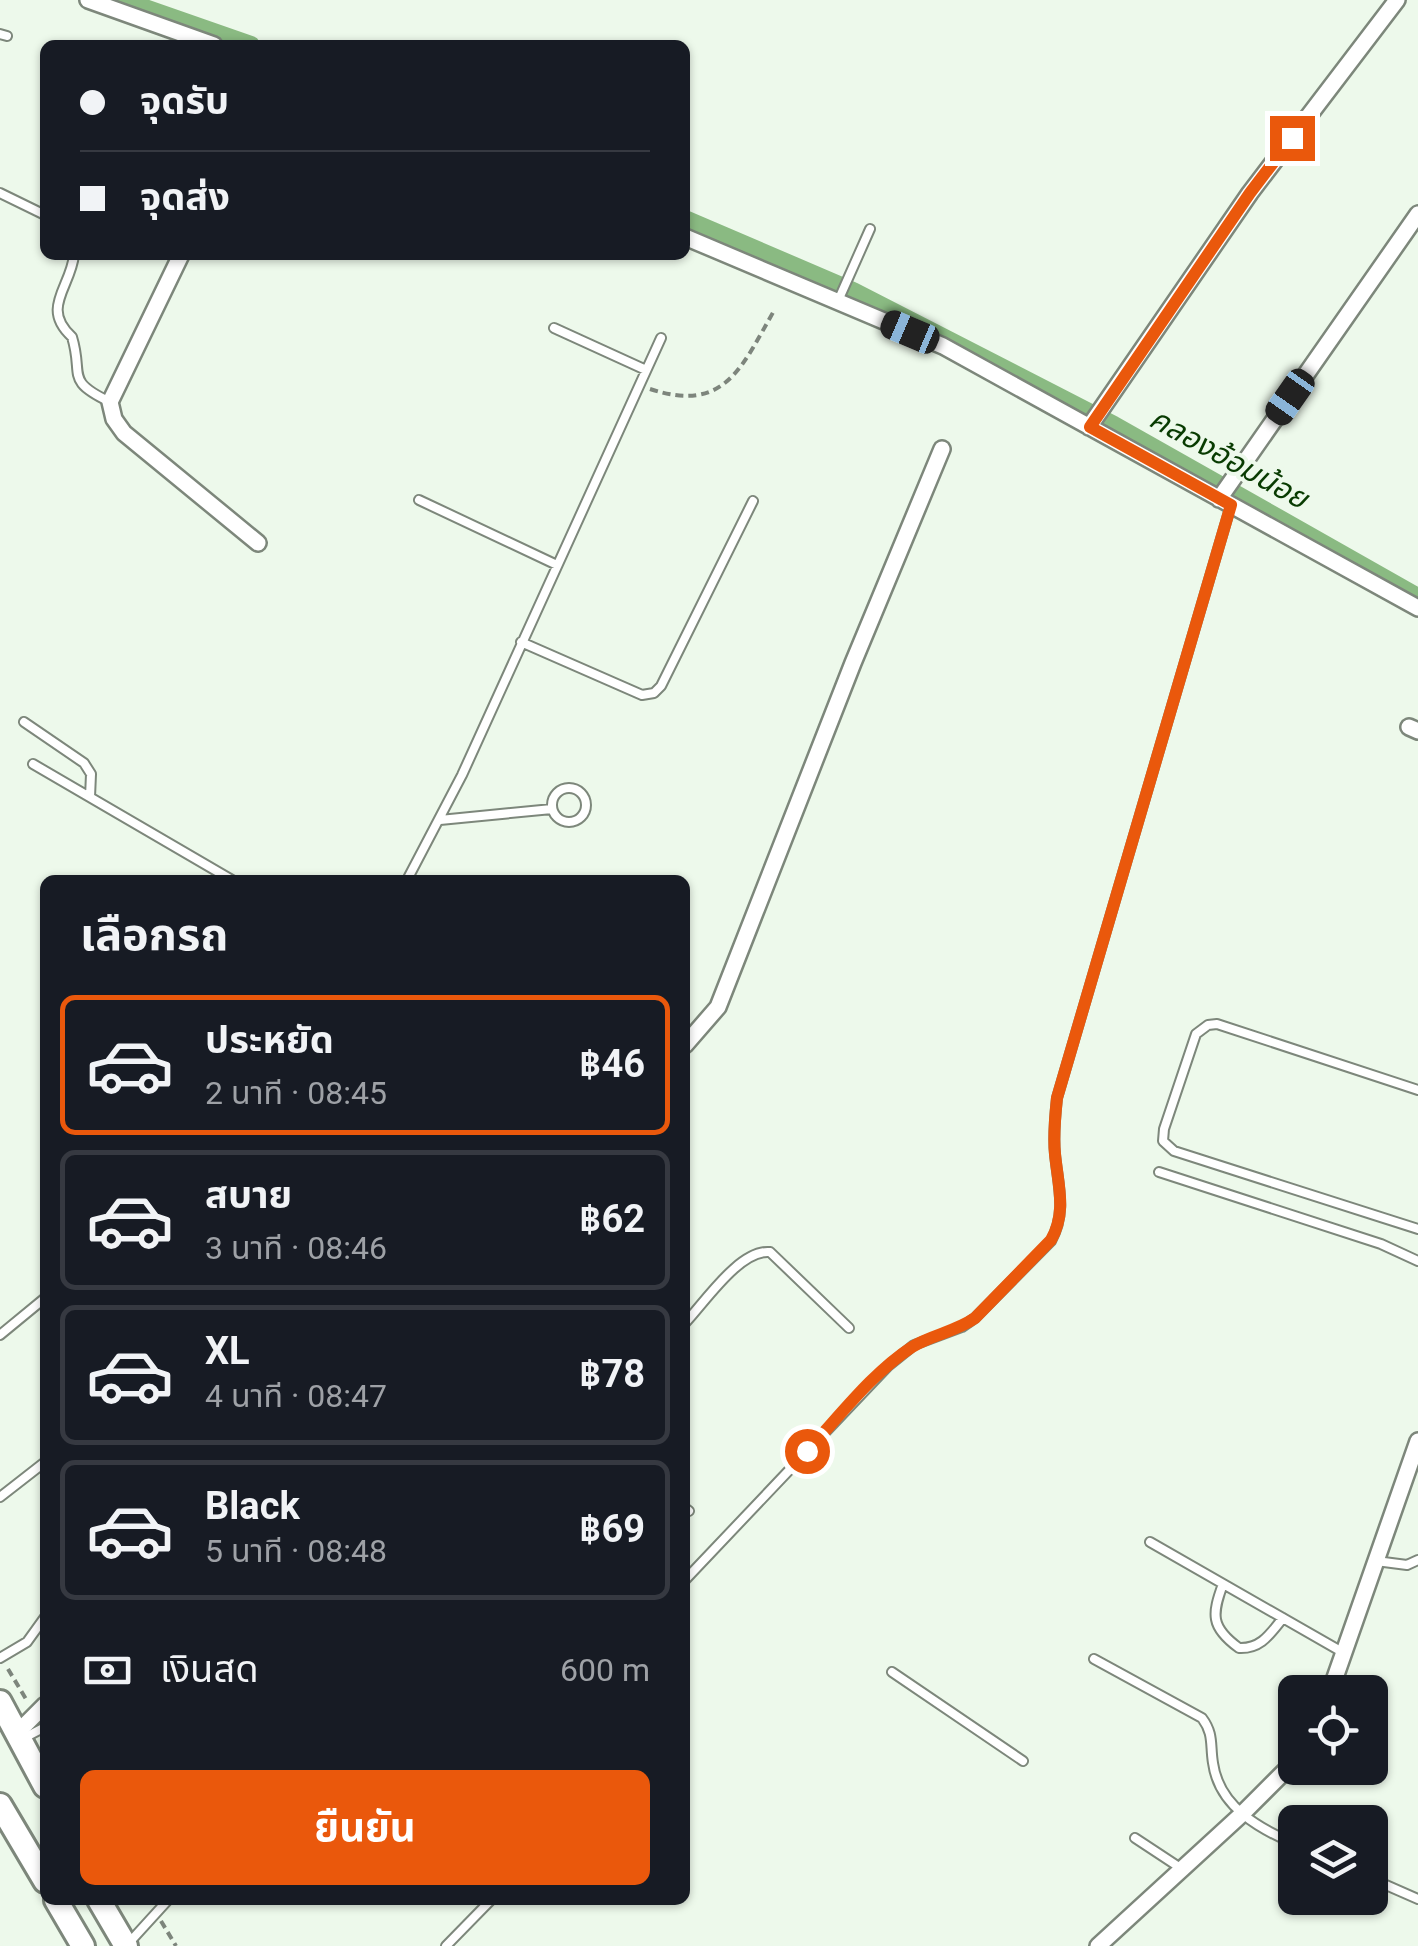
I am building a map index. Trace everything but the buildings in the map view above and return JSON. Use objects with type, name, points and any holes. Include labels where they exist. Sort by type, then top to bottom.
[{"type":"main road","points":[[0,1702],[40,1797]]},
{"type":"main road","points":[[12,1735],[40,1778]]},
{"type":"main road","points":[[0,1805],[40,1872]]},
{"type":"main road","points":[[0,1817],[40,1873]]},
{"type":"main road","points":[[59,1905],[83,1946]]},
{"type":"main road","points":[[101,1905],[126,1946]]},
{"type":"street","points":[[88,0],[200,40]]},
{"type":"street","points":[[1095,419],[1250,193],[1397,0]]},
{"type":"street","points":[[1225,496],[1418,214]]},
{"type":"street","points":[[690,239],[839,297],[1095,419],[1418,608]]},
{"type":"street","points":[[179,260],[110,402],[114,419],[124,433],[258,542]]},
{"type":"street","points":[[690,1039],[718,1007],[942,449]]},
{"type":"street","points":[[1336,1675],[1418,1441]]},
{"type":"street","points":[[12,1735],[40,1717]]},
{"type":"street","points":[[1098,1946],[1278,1778]]},
{"type":"lane","points":[[0,193],[40,213]]},
{"type":"lane","points":[[839,297],[870,229]]},
{"type":"lane","points":[[72,260],[57,306],[58,317],[62,328],[72,336],[78,379],[86,390],[110,402]]},
{"type":"lane","points":[[554,328],[646,370]]},
{"type":"lane","points":[[410,875],[440,820],[662,338]]},
{"type":"lane","points":[[690,1575],[888,1366],[914,1346],[975,1318],[1051,1240],[1059,1226],[1054,1134],[1057,1098],[1225,496]]},
{"type":"lane","points":[[419,500],[557,565]]},
{"type":"lane","points":[[521,642],[642,695],[654,693],[661,686],[753,501]]},
{"type":"lane","points":[[24,722],[84,762],[91,774],[90,798]]},
{"type":"lane","points":[[34,764],[223,875]]},
{"type":"lane","points":[[565,788],[578,790],[586,801],[584,814],[573,822],[560,820],[552,808],[554,796],[565,788]]},
{"type":"lane","points":[[440,820],[552,808]]},
{"type":"lane","points":[[1418,1090],[1217,1024],[1196,1034],[1163,1141],[1174,1151],[1418,1230]]},
{"type":"lane","points":[[1159,1172],[1380,1244],[1418,1261]]},
{"type":"lane","points":[[690,1318],[744,1258],[760,1251],[770,1252],[849,1328]]},
{"type":"lane","points":[[0,1335],[40,1302]]},
{"type":"lane","points":[[0,1497],[40,1466]]},
{"type":"lane","points":[[1150,1542],[1344,1653]]},
{"type":"lane","points":[[1376,1561],[1407,1565],[1418,1560]]},
{"type":"lane","points":[[1223,1584],[1213,1612],[1217,1625],[1239,1648],[1264,1642],[1283,1618]]},
{"type":"lane","points":[[0,1658],[27,1642],[40,1624]]},
{"type":"lane","points":[[1094,1660],[1202,1718],[1210,1728],[1215,1775],[1224,1793],[1256,1827],[1278,1837]]},
{"type":"lane","points":[[892,1672],[1022,1761]]},
{"type":"lane","points":[[1134,1838],[1182,1869]]},
{"type":"lane","points":[[1388,1886],[1418,1899]]},
{"type":"lane","points":[[126,1946],[163,1905]]},
{"type":"lane","points":[[446,1946],[486,1905]]},
{"type":"path","points":[[639,386],[689,398],[710,394],[735,374],[774,308]]},
{"type":"path","points":[[0,1658],[40,1713]]},
{"type":"waterway","name":"คลองอ้อมน้อย","points":[[122,0],[237,40]]},
{"type":"waterway","name":"คลองอ้อมน้อย","points":[[690,221],[853,291],[1114,425],[1418,597]]},
{"type":"route","points":[[807,1451],[888,1366],[914,1346],[975,1318],[1051,1240],[1059,1226],[1060,1187],[1054,1134],[1057,1098],[1231,505],[1090,427],[1292,138]]}]
